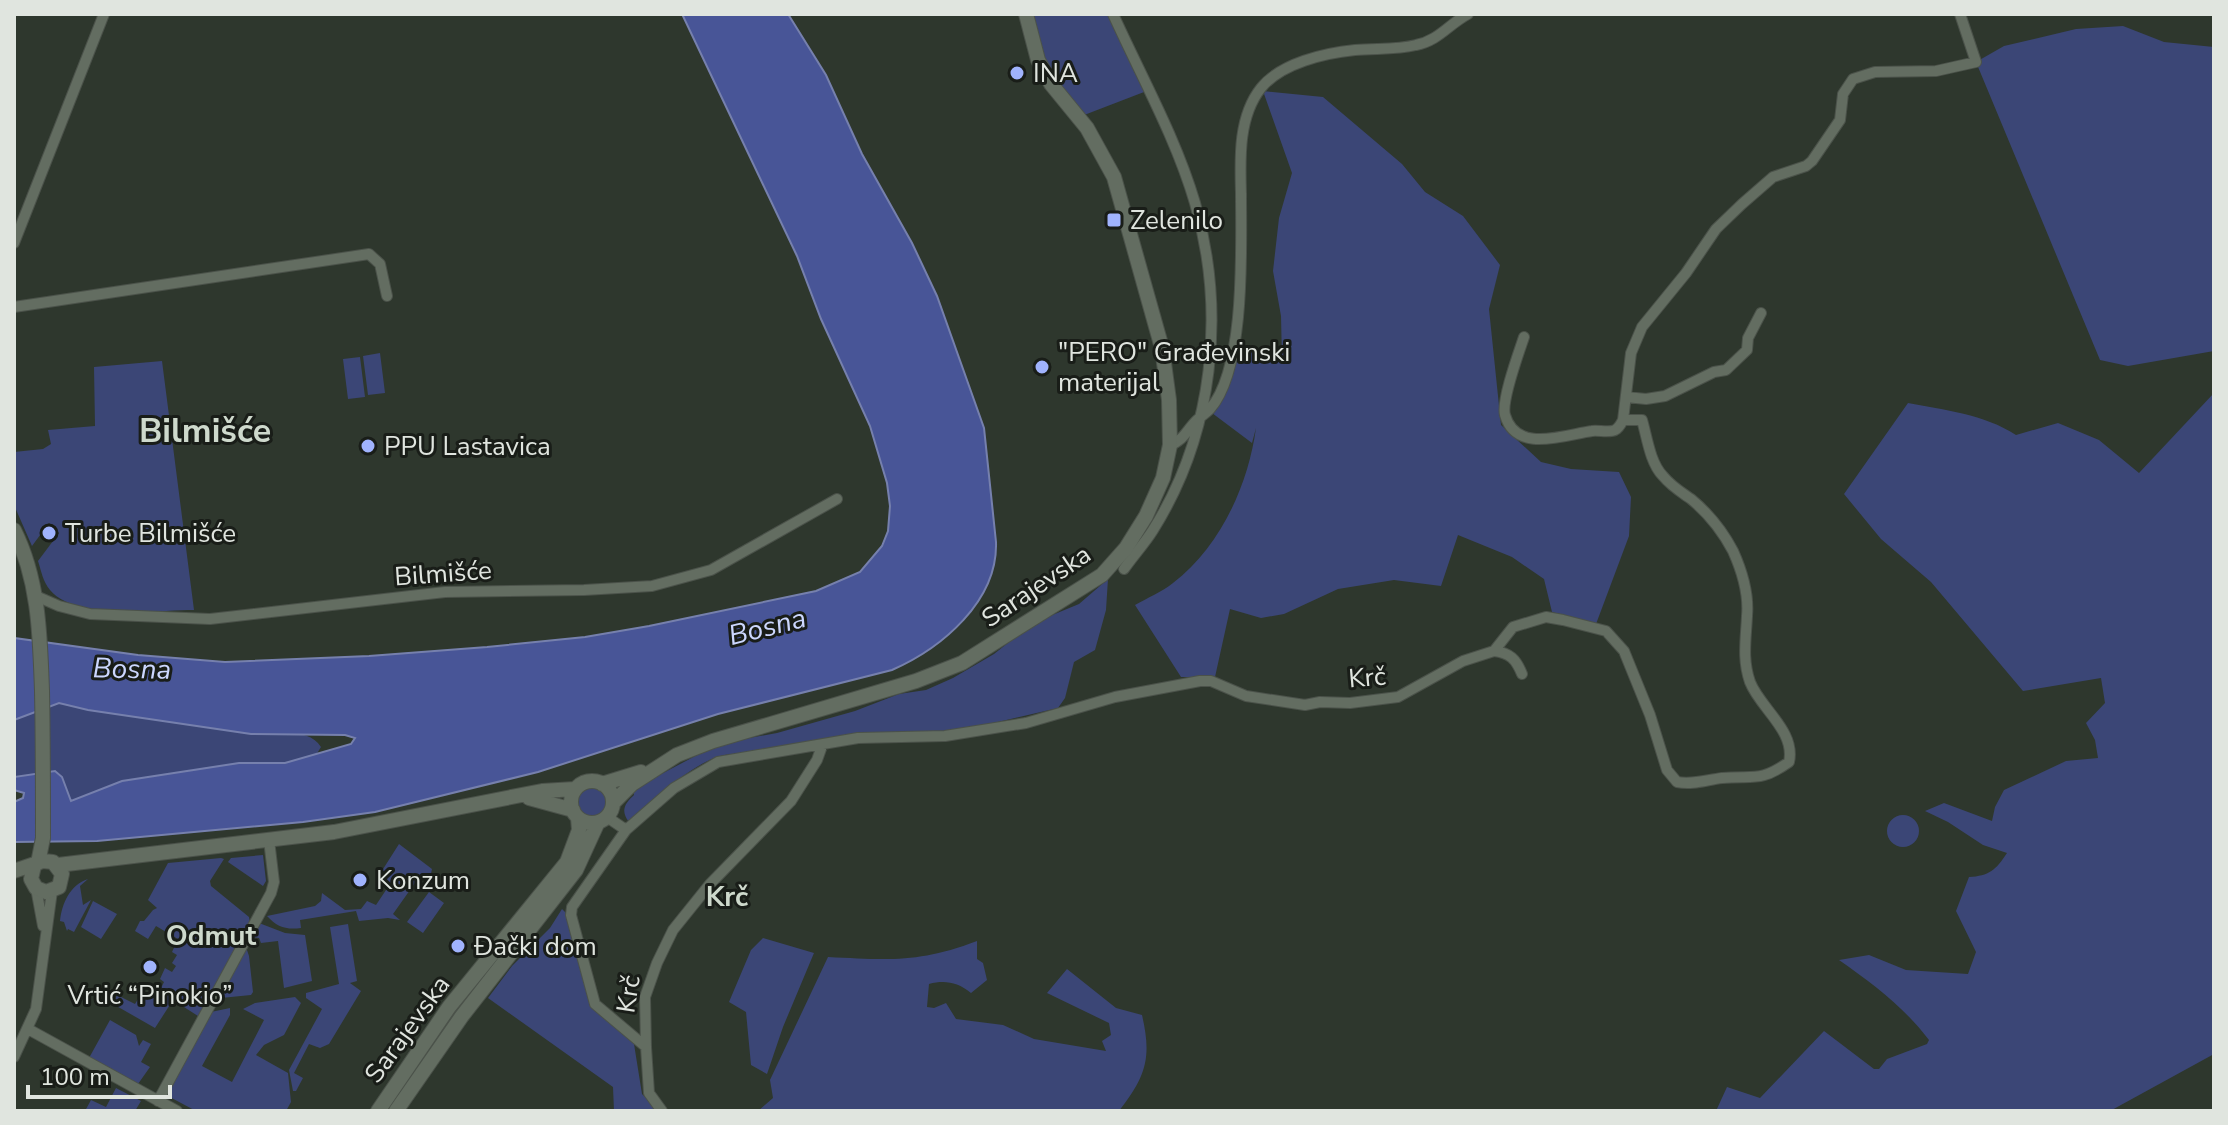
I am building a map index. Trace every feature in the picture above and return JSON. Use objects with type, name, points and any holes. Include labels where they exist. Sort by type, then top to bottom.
[{"type":"main road","name":"Sarajevska","points":[[602,784],[652,768],[713,741],[916,681],[962,663],[1102,575],[1126,548],[1146,516],[1163,478],[1170,445],[1169,400],[1162,348],[1114,177],[1087,128],[1051,84],[1038,60],[1026,14]]},
{"type":"main road","points":[[14,530],[28,563],[36,596],[43,724],[43,840],[49,871],[44,892],[14,878]]},
{"type":"main road","name":"Sarajevska","points":[[396,1111],[462,1016],[570,878],[606,814],[632,784],[652,768]]},
{"type":"main road","points":[[14,871],[49,871],[390,822],[516,797],[555,790],[575,789],[588,782],[602,784],[610,792],[606,814],[587,823],[575,814],[539,799],[516,797]]},
{"type":"main road","points":[[575,789],[571,801],[575,814]]},
{"type":"main road","name":"Sarajevska","points":[[378,1111],[449,1007],[567,862],[579,830],[575,814]]},
{"type":"main road","points":[[34,885],[49,871]]},
{"type":"street","points":[[14,243],[104,14]]},
{"type":"street","points":[[1113,14],[1194,199],[1209,270],[1212,315],[1210,372],[1202,416],[1174,491],[1153,531],[1124,569]]},
{"type":"street","points":[[1170,445],[1181,440],[1217,398],[1234,348],[1240,281],[1240,158],[1244,126],[1253,99],[1269,79],[1302,63],[1356,50],[1418,45],[1433,40],[1468,14]]},
{"type":"street","points":[[1524,337],[1505,411],[1508,421],[1520,436],[1561,438],[1590,431],[1613,432],[1623,420],[1631,353],[1642,327],[1686,273],[1716,229],[1773,177],[1812,161],[1840,120],[1843,94],[1853,79],[1875,72],[1936,71],[1976,62],[1960,14]]},
{"type":"street","points":[[14,307],[369,254],[380,264],[387,296]]},
{"type":"street","points":[[1626,397],[1646,399],[1665,396],[1714,372],[1726,370],[1747,350],[1748,338],[1761,313]]},
{"type":"street","name":"Krč","points":[[646,1047],[595,1004],[571,915],[572,907],[626,830],[674,788],[718,762],[858,738],[945,736],[1026,723],[1115,697],[1200,681],[1211,681],[1246,696],[1305,705],[1398,697],[1463,661],[1494,651],[1513,627],[1546,617],[1606,631],[1624,651],[1650,715],[1667,770],[1677,782],[1757,779],[1789,762],[1791,752],[1788,739],[1752,687],[1747,672],[1744,647],[1748,614],[1745,585],[1734,553],[1721,530],[1661,475],[1642,420],[1623,420]]},
{"type":"street","name":"Bilmišće","points":[[36,596],[90,614],[210,619],[445,592],[652,586],[711,570],[837,499]]},
{"type":"street","points":[[1494,651],[1516,660],[1522,674]]},
{"type":"street","name":"Krč","points":[[646,1047],[645,997],[673,930],[710,884],[791,801],[817,760],[822,746]]},
{"type":"street","points":[[606,814],[626,830]]},
{"type":"street","points":[[158,1101],[271,893],[273,866],[269,840]]},
{"type":"street","points":[[14,1057],[39,996],[49,871]]},
{"type":"street","points":[[34,885],[44,928],[44,951]]},
{"type":"street","points":[[28,1029],[177,1111]]},
{"type":"street","points":[[646,1047],[649,1093],[662,1111]]},
{"type":"shaded area","points":[[1029,14],[1107,14],[1144,92],[1079,117],[1044,64]]},
{"type":"shaded area","points":[[2123,26],[2164,42],[2214,47],[2214,351],[2128,366],[2100,360],[1976,62],[2004,46],[2076,29]]},
{"type":"shaded area","points":[[1263,91],[1323,97],[1402,164],[1425,192],[1463,216],[1500,265],[1489,309],[1501,425],[1541,462],[1571,469],[1619,472],[1631,497],[1629,536],[1596,624],[1552,612],[1544,579],[1512,557],[1458,535],[1441,586],[1394,580],[1338,589],[1284,614],[1261,618],[1230,609],[1215,677],[1181,677],[1135,605],[1169,586],[1205,552],[1239,493],[1256,428],[1252,443],[1212,413],[1237,347],[1282,361],[1281,316],[1273,271],[1279,218],[1292,173]]},
{"type":"shaded area","points":[[380,353],[385,393],[368,395],[363,356]]},
{"type":"shaded area","points":[[360,357],[365,397],[348,399],[343,359]]},
{"type":"shaded area","points":[[162,361],[194,610],[118,612],[78,606],[62,600],[50,590],[38,561],[59,533],[49,523],[32,546],[14,505],[14,452],[43,449],[51,444],[48,430],[95,426],[94,367]]},
{"type":"shaded area","points":[[2214,393],[2214,1054],[2110,1111],[1716,1111],[1727,1087],[1760,1098],[1824,1031],[1874,1069],[1879,1069],[1887,1059],[1927,1044],[1929,1040],[1899,1007],[1839,960],[1869,955],[1906,970],[1968,974],[1976,952],[1956,911],[1969,877],[1991,871],[2007,853],[1983,845],[1925,811],[1944,803],[1992,821],[2004,790],[2066,761],[2098,758],[2095,740],[2086,723],[2105,703],[2101,678],[2023,691],[1931,582],[1881,539],[1844,494],[1908,403],[1977,417],[2016,435],[2058,423],[2099,440],[2139,473]]},
{"type":"shaded area","points":[[1108,579],[1106,610],[1095,650],[1074,662],[1065,698],[1058,708],[968,729],[725,755],[696,767],[629,822],[626,818],[625,807],[634,795],[633,789],[701,753],[733,741],[777,733],[855,711],[899,694],[926,690],[994,654],[1033,623],[1079,604]]},
{"type":"shaded area","points":[[59,703],[251,734],[299,734],[315,740],[321,747],[316,755],[285,763],[239,763],[122,781],[71,801],[62,777],[55,771],[14,777],[14,720]]},
{"type":"shaded area","points":[[592,788],[598,789],[606,797],[606,809],[598,817],[592,818],[586,817],[578,809],[577,803],[578,797],[586,789]]},
{"type":"shaded area","points":[[1903,815],[1914,820],[1919,831],[1914,842],[1903,847],[1892,842],[1887,831],[1892,820]]},
{"type":"shaded area","points":[[399,844],[432,869],[430,878],[422,873],[393,914],[400,920],[359,921],[356,911],[300,920],[301,928],[291,929],[278,925],[267,916],[315,906],[321,901],[322,893],[345,910],[361,909],[367,901],[376,905],[390,884],[378,877]]},
{"type":"shaded area","points":[[263,855],[266,881],[263,886],[228,862],[231,858]]},
{"type":"shaded area","points":[[224,859],[210,881],[211,886],[249,917],[250,923],[198,1016],[173,1000],[155,1028],[113,1004],[117,995],[135,1004],[140,996],[148,1000],[157,984],[162,986],[164,982],[160,979],[165,968],[172,972],[176,966],[172,963],[177,955],[172,952],[178,939],[156,926],[148,939],[135,931],[140,921],[144,921],[157,908],[148,900],[168,863]]},
{"type":"shaded area","points":[[88,879],[80,886],[83,905],[91,900],[74,932],[67,931],[64,922],[60,921],[65,901],[76,886]]},
{"type":"shaded area","points":[[429,892],[444,903],[423,933],[407,922]]},
{"type":"shaded area","points":[[93,901],[117,914],[101,939],[81,927]]},
{"type":"shaded area","points":[[562,909],[566,913],[593,1006],[634,1044],[642,1094],[658,1111],[614,1111],[613,1087],[488,998],[512,966],[550,928]]},
{"type":"shaded area","points":[[259,923],[285,933],[305,935],[312,981],[284,988],[278,941],[261,943],[259,938],[252,937]]},
{"type":"shaded area","points":[[348,924],[357,981],[350,983],[361,991],[329,1044],[320,1048],[309,1044],[294,1073],[303,1078],[293,1091],[289,1070],[322,1009],[306,998],[306,993],[339,984],[330,927]]},
{"type":"shaded area","points":[[763,938],[814,953],[767,1074],[751,1065],[746,1012],[729,1002],[751,950]]},
{"type":"shaded area","points":[[977,941],[977,959],[983,963],[987,980],[971,993],[951,983],[929,984],[927,1007],[934,1008],[946,1003],[956,1019],[1003,1025],[1034,1039],[1106,1051],[1102,1041],[1111,1035],[1109,1023],[1047,993],[1067,969],[1116,1008],[1142,1015],[1146,1043],[1144,1066],[1141,1077],[1119,1111],[758,1111],[773,1098],[770,1080],[828,957],[920,957]]},
{"type":"shaded area","points":[[244,950],[249,956],[253,992],[251,995],[221,998],[218,996]]},
{"type":"shaded area","points":[[295,997],[301,1003],[284,1035],[264,1045],[256,1055],[288,1073],[291,1102],[286,1111],[196,1111],[166,1095],[211,1012],[230,1008],[230,1015],[202,1066],[232,1082],[264,1020],[243,1009],[255,1003]]},
{"type":"shaded area","points":[[110,1020],[136,1035],[139,1046],[143,1040],[151,1044],[141,1062],[150,1067],[138,1084],[89,1058]]},
{"type":"shaded area","points":[[116,1088],[141,1101],[135,1111],[85,1111],[91,1100],[106,1107]]},
{"type":"water","name":"Bosna","points":[[682,14],[788,14],[826,75],[862,154],[912,243],[937,296],[984,428],[996,542],[988,584],[964,620],[930,649],[892,670],[718,714],[538,772],[375,812],[303,822],[97,841],[14,842],[14,802],[23,798],[24,793],[14,790],[14,777],[55,771],[62,777],[71,801],[122,781],[239,763],[285,763],[351,744],[355,738],[345,735],[251,734],[59,703],[14,720],[14,638],[138,655],[225,662],[369,656],[585,637],[816,591],[860,572],[882,546],[888,531],[890,506],[887,483],[870,426],[821,319],[797,256]]},
{"type":"place","name":"INA","points":[[1017,73]]},
{"type":"place","name":"Zelenilo","points":[[1114,220]]},
{"type":"place","name":"\"PERO\" Građevinski materijal","points":[[1042,367]]},
{"type":"place","name":"PPU Lastavica","points":[[368,446]]},
{"type":"place","name":"Turbe Bilmišće","points":[[49,533]]},
{"type":"place","name":"Konzum","points":[[360,880]]},
{"type":"place","name":"Đački dom","points":[[458,946]]},
{"type":"place","name":"Vrtić “Pinokio”","points":[[150,967]]},
{"type":"district","name":"Bilmišće","points":[[205,430]]},
{"type":"district","name":"Krč","points":[[727,896]]},
{"type":"district","name":"Odmut","points":[[211,935]]}]
